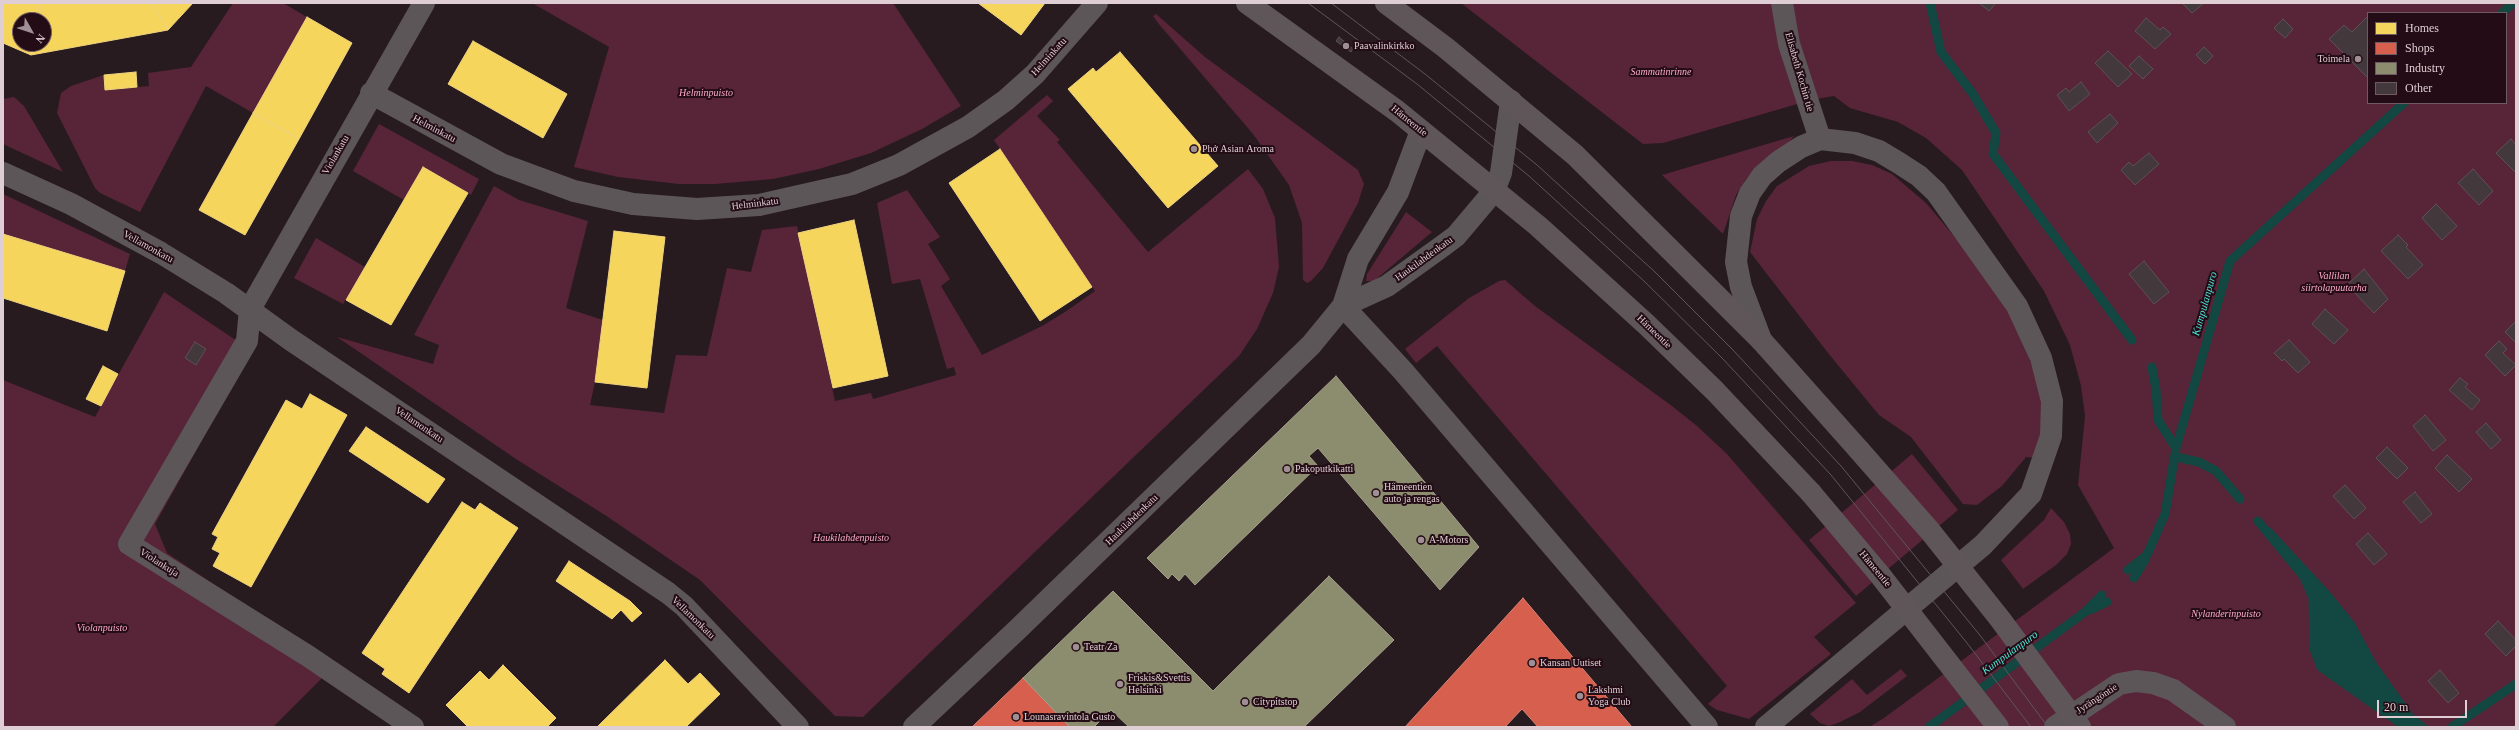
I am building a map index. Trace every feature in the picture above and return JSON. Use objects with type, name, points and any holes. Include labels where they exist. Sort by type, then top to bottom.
[{"type":"main road","name":"Hämeentie","points":[[1247,3],[1397,111],[1494,190],[1647,325],[1715,391],[1811,493],[1880,575],[1998,727]]},
{"type":"main road","points":[[1386,3],[1446,48],[1575,155],[1761,340],[1930,531],[1996,613],[2080,727]]},
{"type":"street","name":"Violankatu","points":[[250,309],[371,93],[424,3]]},
{"type":"street","name":"Helminkatu","points":[[371,93],[501,164],[574,191],[633,204],[697,210],[759,205],[852,184],[899,165],[968,127],[1006,100],[1035,74],[1097,3]]},
{"type":"street","name":"Elisabeth Kochin tie","points":[[1782,3],[1789,44],[1820,139]]},
{"type":"street","name":"Haukilahdenkatu","points":[[1342,306],[1387,286],[1444,246],[1456,236],[1494,190],[1501,173],[1511,101]]},
{"type":"street","name":"Haukilahdenkatu","points":[[914,727],[1024,624],[1293,363],[1342,306],[1358,259],[1398,192],[1421,131]]},
{"type":"street","points":[[1761,340],[1741,287],[1736,262],[1741,216],[1750,193],[1762,176],[1778,162],[1801,147],[1820,139],[1855,143],[1879,151],[1919,176],[1936,192],[2017,306],[2041,358],[2052,401],[2051,436],[2031,494],[1984,545],[1766,727]]},
{"type":"street","name":"Vellamonkatu","points":[[3,173],[71,204],[161,253],[250,309],[298,345],[668,593],[684,606],[798,727]]},
{"type":"street","points":[[1342,306],[1404,371],[1707,727]]},
{"type":"street","name":"Violankuja","points":[[250,309],[247,341],[129,544],[308,656],[413,727]]},
{"type":"street","name":"Jyrängöntie","points":[[2055,727],[2119,684],[2136,682],[2152,683],[2173,690],[2225,727]]},
{"type":"green space","points":[[233,3],[283,3],[307,17],[253,113],[206,86],[140,212],[100,193],[95,188],[57,113],[61,93],[71,86],[104,75],[105,90],[149,86],[148,73],[191,67]]},
{"type":"green space","name":"Helminpuisto","points":[[532,3],[893,3],[961,106],[922,129],[871,153],[819,169],[773,179],[715,184],[679,184],[618,177],[574,167],[609,47]]},
{"type":"green space","points":[[1461,3],[2516,3],[2516,727],[1869,727],[1884,718],[2114,548],[2078,485],[2085,416],[2081,386],[2070,345],[2044,291],[1962,170],[1926,138],[1898,122],[1850,108],[1834,96],[1811,100],[1663,143],[1643,144]]},
{"type":"green space","points":[[1156,14],[1205,57],[1358,170],[1364,184],[1358,203],[1323,268],[1311,281],[1307,283],[1303,280],[1302,223],[1289,185],[1253,134],[1158,23],[1153,16]]},
{"type":"green space","name":"Haukilahdenpuisto","points":[[1047,95],[1053,101],[1037,116],[1060,140],[1057,142],[1148,252],[1248,169],[1263,189],[1275,218],[1279,267],[1273,293],[1257,329],[1239,356],[863,717],[835,716],[700,580],[608,517],[516,459],[337,337],[433,364],[439,345],[414,335],[494,186],[519,200],[588,221],[566,308],[603,320],[595,382],[590,405],[664,413],[676,355],[707,356],[727,268],[751,272],[762,230],[797,226],[835,401],[871,393],[873,399],[956,375],[954,367],[947,369],[920,279],[892,284],[877,203],[907,190],[940,237],[928,244],[950,279],[941,286],[982,355],[1042,326],[1065,312],[1095,291],[994,140]]},
{"type":"green space","points":[[14,97],[24,106],[63,172],[3,144],[3,99]]},
{"type":"green space","points":[[379,124],[479,179],[471,195],[423,168],[404,200],[353,171]]},
{"type":"green space","points":[[1794,136],[1788,144],[1756,168],[1746,179],[1736,195],[1723,234],[1662,175]]},
{"type":"green space","points":[[1831,161],[1852,161],[1872,165],[1892,174],[1926,203],[1964,248],[2010,315],[2029,358],[2041,392],[2044,429],[2037,458],[2026,457],[2002,486],[1977,505],[1963,504],[1911,437],[1879,415],[1828,353],[1750,252],[1757,219],[1766,201],[1777,186],[1809,166]]},
{"type":"green space","points":[[3,194],[130,254],[125,271],[3,234]]},
{"type":"green space","points":[[1406,212],[1432,232],[1374,281],[1366,281],[1367,274]]},
{"type":"green space","points":[[316,238],[365,267],[343,304],[294,278]]},
{"type":"green space","points":[[1505,280],[1535,306],[1697,426],[1727,454],[1856,603],[1814,637],[1831,654],[1749,719],[1717,710],[1708,704],[1727,686],[1437,346],[1416,363],[1405,349],[1469,298],[1499,281]]},
{"type":"green space","name":"Violanpuisto","points":[[164,292],[252,351],[155,524],[167,553],[333,664],[326,674],[273,727],[3,727],[3,380],[95,417]]},
{"type":"green space","points":[[1912,454],[1958,510],[1856,596],[1809,540]]},
{"type":"green space","points":[[2051,508],[2064,522],[2070,534],[2071,544],[2067,554],[2056,565],[2023,589],[2001,560],[2044,520]]},
{"type":"green space","points":[[1901,669],[1907,676],[1860,712],[1838,723],[1829,726],[1820,723],[1810,714],[1852,679],[1867,695]]},
{"type":"shaded area","points":[[2258,521],[2271,528],[2331,593],[2355,623],[2376,662],[2413,714],[2429,727],[2406,727],[2321,667],[2314,649],[2313,598],[2304,577]]},
{"type":"building: Homes","points":[[3,3],[42,3],[40,12],[12,12],[12,47],[3,43]]},
{"type":"building: Homes","points":[[42,3],[152,3],[168,30],[52,51],[52,12],[40,12]]},
{"type":"building: Homes","points":[[152,3],[193,3],[168,30]]},
{"type":"building: Homes","points":[[978,3],[1045,3],[1021,35]]},
{"type":"building: Homes","points":[[307,17],[352,43],[299,139],[253,113]]},
{"type":"building: Homes","points":[[473,41],[567,94],[543,138],[448,84]]},
{"type":"building: Homes","points":[[24,52],[32,52],[31,55]]},
{"type":"building: Homes","points":[[32,52],[47,52],[31,55]]},
{"type":"building: Homes","points":[[1120,52],[1218,166],[1168,208],[1068,89],[1093,68],[1096,72]]},
{"type":"building: Homes","points":[[136,72],[137,87],[105,90],[104,75]]},
{"type":"building: Homes","points":[[253,113],[299,139],[245,235],[199,210]]},
{"type":"building: Homes","points":[[1000,149],[1092,287],[1040,321],[949,183]]},
{"type":"building: Homes","points":[[423,167],[468,193],[391,325],[346,300]]},
{"type":"building: Homes","points":[[854,220],[888,376],[833,388],[798,233]]},
{"type":"building: Homes","points":[[614,231],[665,237],[647,388],[595,382]]},
{"type":"building: Homes","points":[[3,234],[125,271],[107,331],[3,298]]},
{"type":"building: Homes","points":[[103,366],[118,374],[101,406],[86,399]]},
{"type":"building: Homes","points":[[310,394],[347,415],[251,587],[213,566],[220,553],[212,549],[218,537],[212,534],[286,400],[302,409]]},
{"type":"building: Homes","points":[[366,427],[445,479],[428,503],[349,451]]},
{"type":"building: Homes","points":[[462,502],[475,510],[480,503],[518,528],[409,693],[382,674],[385,669],[362,653]]},
{"type":"building: Homes","points":[[569,561],[630,601],[642,613],[632,622],[621,610],[612,619],[556,581]]},
{"type":"building: Homes","points":[[665,660],[688,684],[700,673],[720,694],[686,727],[597,727]]},
{"type":"building: Homes","points":[[503,665],[556,718],[547,727],[468,727],[446,705],[480,671],[489,680]]},
{"type":"building: Shops","points":[[1523,598],[1632,727],[1538,727],[1522,709],[1505,727],[1405,727]]},
{"type":"building: Shops","points":[[1023,678],[1070,727],[972,727]]},
{"type":"building: Industry","points":[[1336,376],[1479,547],[1440,590],[1318,448],[1309,456],[1318,466],[1195,585],[1185,574],[1179,581],[1172,574],[1168,579],[1147,558]]},
{"type":"building: Industry","points":[[1329,576],[1394,640],[1304,727],[1129,727],[1111,710],[1094,727],[1070,727],[1023,678],[1113,591],[1213,691]]},
{"type":"building: Other","points":[[1979,3],[1996,3],[1989,11]]},
{"type":"building: Other","points":[[2182,3],[2204,3],[2192,13]]},
{"type":"building: Other","name":"Toimela","points":[[2367,17],[2367,77],[2329,39],[2344,25],[2352,32]]},
{"type":"building: Other","points":[[2146,18],[2160,30],[2163,27],[2171,34],[2155,49],[2135,31]]},
{"type":"building: Other","points":[[2283,19],[2293,29],[2285,38],[2274,28]]},
{"type":"building: Other","points":[[1339,37],[1353,49],[1351,52],[1336,41]]},
{"type":"building: Other","points":[[2204,47],[2213,56],[2205,64],[2196,55]]},
{"type":"building: Other","points":[[2108,51],[2132,74],[2118,87],[2095,63]]},
{"type":"building: Other","points":[[2139,56],[2153,69],[2143,79],[2129,66]]},
{"type":"building: Other","points":[[2081,82],[2090,94],[2069,111],[2057,95],[2066,88],[2069,92]]},
{"type":"building: Other","points":[[2110,114],[2118,123],[2097,143],[2088,132]]},
{"type":"building: Other","points":[[2511,139],[2516,145],[2516,173],[2496,153]]},
{"type":"building: Other","points":[[2149,153],[2159,164],[2135,185],[2121,170],[2129,162],[2133,166]]},
{"type":"building: Other","points":[[2473,169],[2493,191],[2479,205],[2458,183]]},
{"type":"building: Other","points":[[2436,204],[2457,226],[2442,240],[2422,218]]},
{"type":"building: Other","points":[[2398,235],[2408,245],[2406,247],[2423,265],[2408,279],[2381,251]]},
{"type":"building: Other","points":[[2144,261],[2169,292],[2154,304],[2129,274]]},
{"type":"building: Other","points":[[2364,269],[2388,299],[2374,313],[2347,285]]},
{"type":"building: Other","points":[[2325,309],[2348,330],[2334,344],[2312,324]]},
{"type":"building: Other","points":[[2516,321],[2516,343],[2505,332]]},
{"type":"building: Other","points":[[2289,340],[2310,362],[2298,373],[2284,359],[2282,361],[2274,353]]},
{"type":"building: Other","points":[[2499,341],[2507,349],[2503,353],[2516,365],[2505,376],[2485,355]]},
{"type":"building: Other","points":[[195,342],[206,349],[196,365],[185,358]]},
{"type":"building: Other","points":[[2460,378],[2468,384],[2465,387],[2480,400],[2472,410],[2449,390]]},
{"type":"building: Other","points":[[2425,415],[2446,440],[2433,451],[2413,426]]},
{"type":"building: Other","points":[[2486,423],[2501,440],[2491,449],[2476,432]]},
{"type":"building: Other","points":[[2387,447],[2408,468],[2397,479],[2376,458]]},
{"type":"building: Other","points":[[2447,455],[2472,479],[2459,492],[2435,468]]},
{"type":"building: Other","points":[[2345,485],[2366,508],[2354,519],[2333,496]]},
{"type":"building: Other","points":[[2415,492],[2432,514],[2421,523],[2403,502]]},
{"type":"building: Other","points":[[2368,533],[2387,554],[2374,565],[2356,544]]},
{"type":"building: Other","points":[[2498,621],[2516,640],[2516,646],[2506,656],[2485,634]]},
{"type":"building: Other","points":[[2440,670],[2459,693],[2448,703],[2428,681]]},
{"type":"waterway","points":[[1930,3],[1941,52],[1973,94],[1996,133],[1993,154],[2132,340]]},
{"type":"waterway","name":"Kumpulanpuro","points":[[2503,12],[2513,3]]},
{"type":"waterway","name":"Kumpulanpuro","points":[[2128,570],[2147,555],[2165,514],[2176,448],[2230,261],[2403,104]]},
{"type":"waterway","points":[[2152,367],[2156,390],[2158,420],[2176,448]]},
{"type":"waterway","points":[[2176,457],[2199,462],[2216,471],[2240,499]]},
{"type":"waterway","points":[[2258,521],[2304,577],[2313,598],[2314,649],[2321,667],[2406,727]]},
{"type":"waterway","points":[[2134,578],[2145,560]]},
{"type":"waterway","name":"Kumpulanpuro","points":[[1929,727],[2085,612],[2102,595]]},
{"type":"waterway","points":[[2090,610],[2107,602]]},
{"type":"waterway","points":[[2452,727],[2516,684]]},
{"type":"tram line","points":[[1308,3],[1417,84],[1529,176],[1645,282],[1723,359],[1831,475],[1967,643],[2031,727]]},
{"type":"tram line","points":[[1331,3],[1425,74],[1537,165],[1655,272],[1733,350],[1841,466],[1979,634],[2048,727]]},
{"type":"place","name":"Paavalinkirkko","points":[[1346,46]]},
{"type":"place","name":"Toimela","points":[[2358,59]]},
{"type":"place","name":"Phở Asian Aroma","points":[[1194,149]]},
{"type":"place","name":"Pakoputkikatti","points":[[1287,469]]},
{"type":"place","name":"Hämeentien auto ja rengas","points":[[1376,493]]},
{"type":"place","name":"A-Motors","points":[[1421,540]]},
{"type":"place","name":"Teatr Za","points":[[1076,647]]},
{"type":"place","name":"Kansan Uutiset","points":[[1532,663]]},
{"type":"place","name":"Friskis&Svettis Helsinki","points":[[1120,684]]},
{"type":"place","name":"Lakshmi Yoga Club","points":[[1580,696]]},
{"type":"place","name":"Citypitstop","points":[[1245,702]]},
{"type":"place","name":"Lounasravintola Gusto","points":[[1016,717]]},
{"type":"park label","name":"Sammatinrinne","points":[[1661,72]]},
{"type":"park label","name":"Vallilan siirtolapuutarha","points":[[2334,282]]},
{"type":"park label","name":"Nylanderinpuisto","points":[[2226,614]]}]
